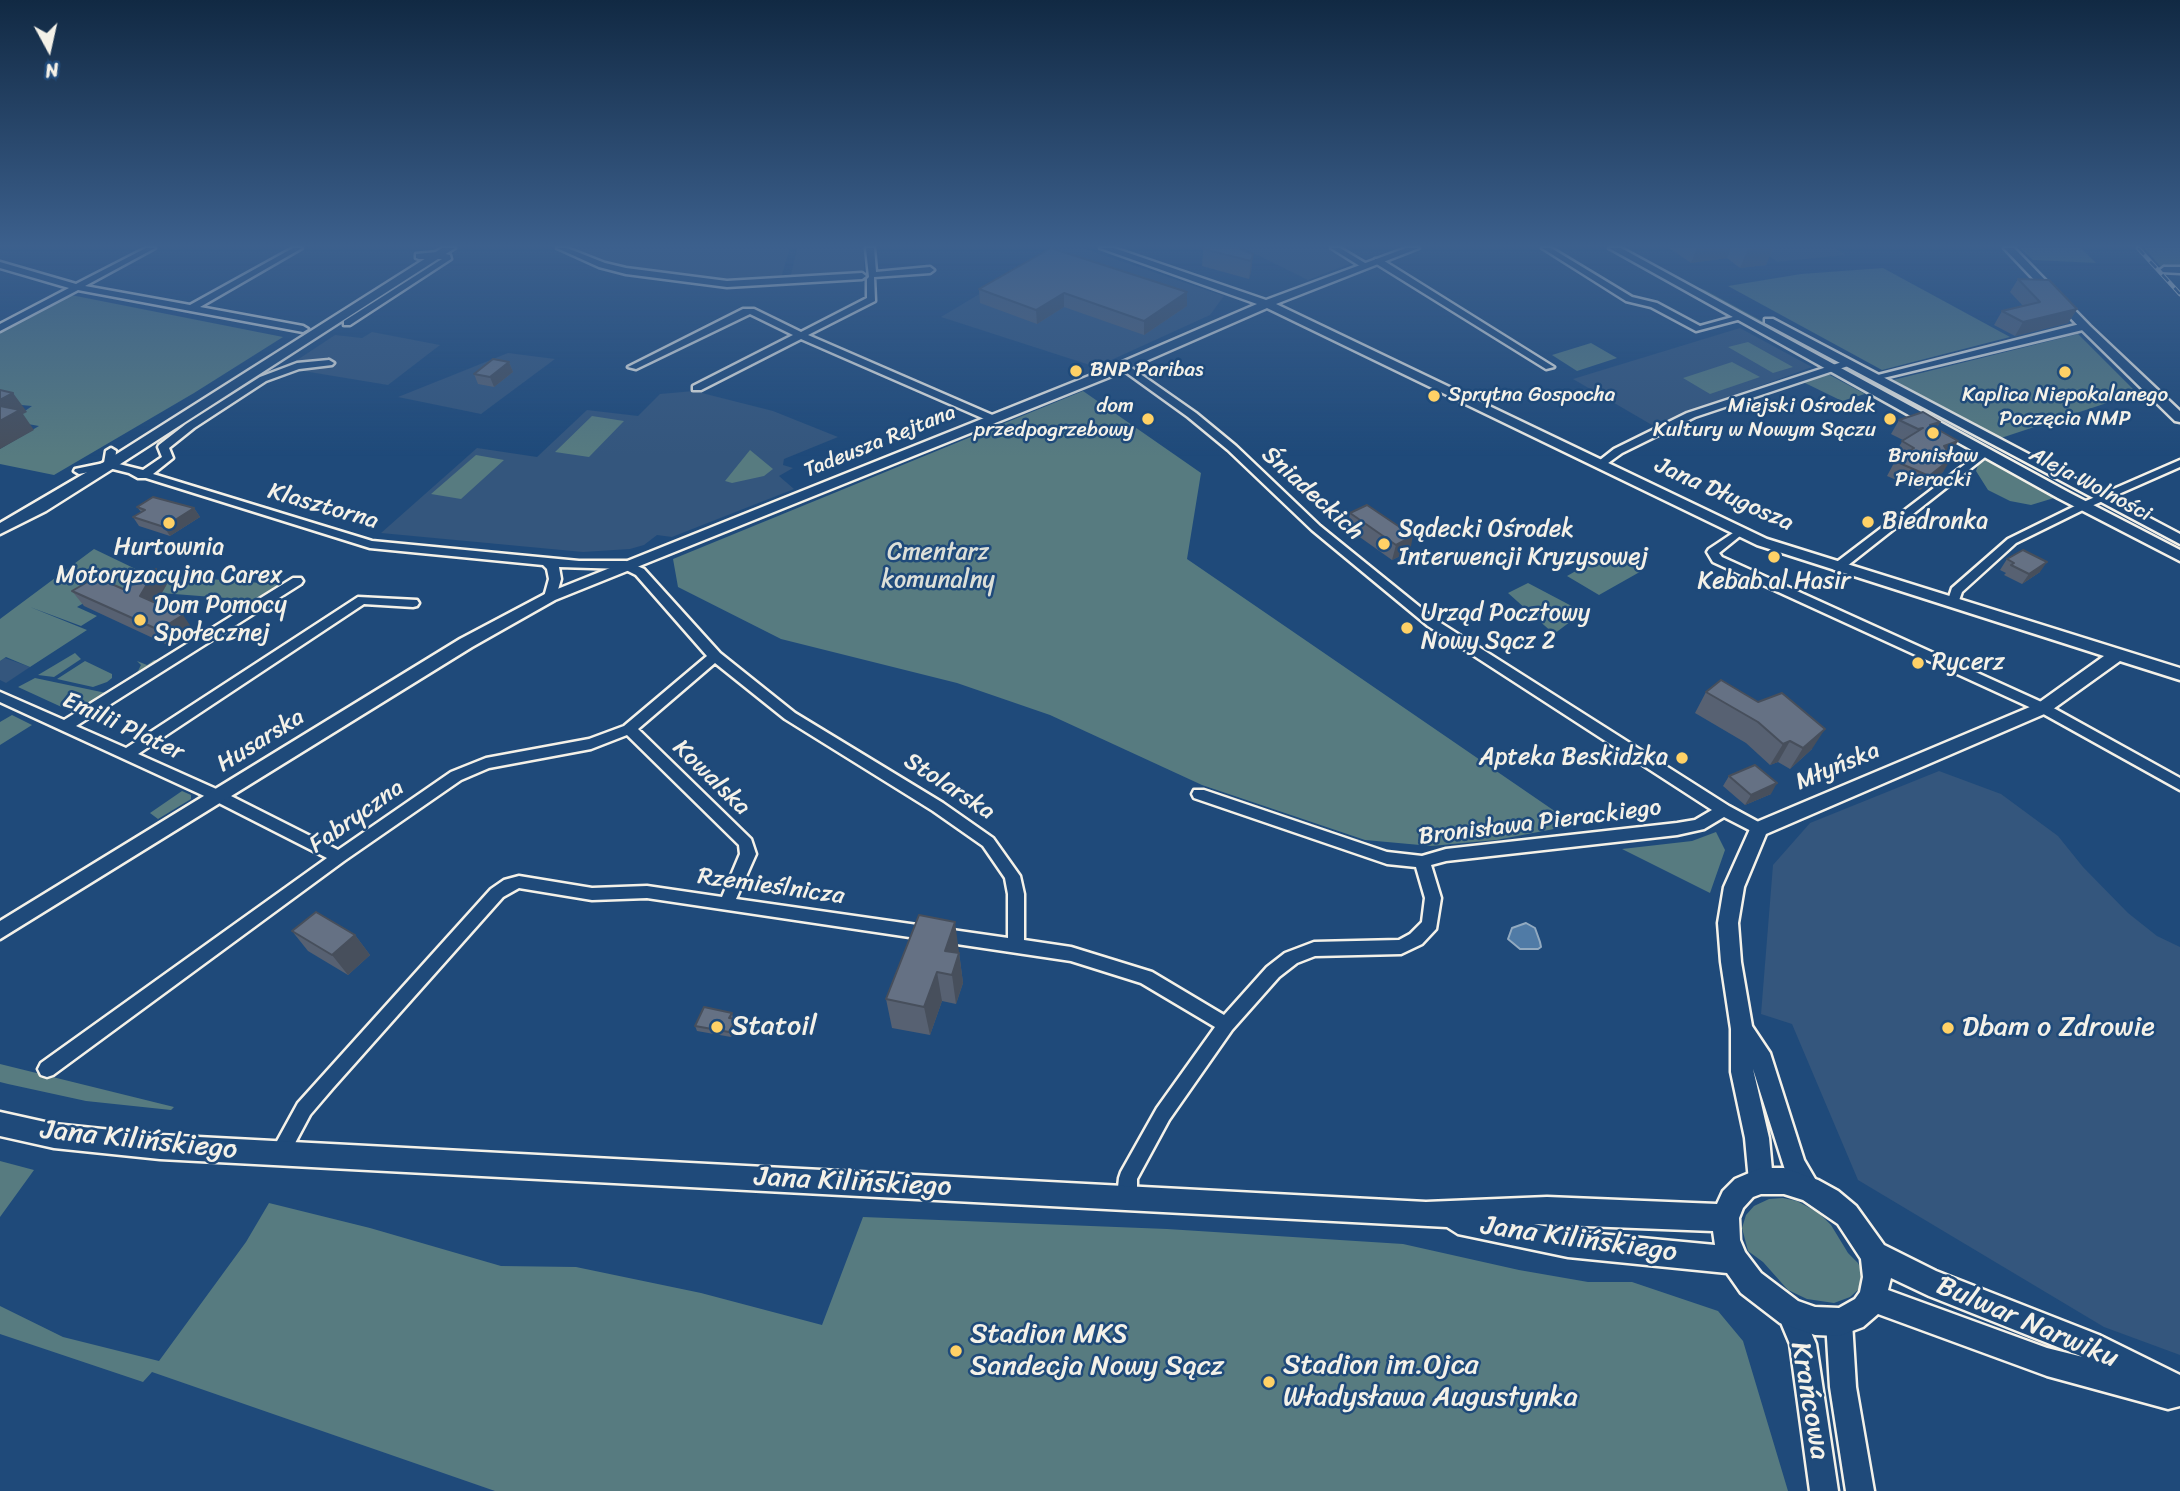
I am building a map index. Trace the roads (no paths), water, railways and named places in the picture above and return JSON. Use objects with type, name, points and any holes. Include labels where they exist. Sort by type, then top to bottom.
[{"type":"main road","points":[[0,514],[79,471],[110,458],[321,318]]},
{"type":"main road","points":[[0,529],[331,318]]},
{"type":"main road","name":"Jana Kilińskiego","points":[[0,1124],[103,1143],[279,1154],[1426,1215],[1547,1210],[1726,1217]]},
{"type":"main road","points":[[1761,1181],[1784,1181],[1809,1189],[1829,1200],[1847,1215],[1862,1233],[1874,1255],[1877,1277],[1873,1298],[1859,1313],[1839,1322],[1815,1321],[1790,1312],[1770,1300],[1751,1283],[1734,1260],[1727,1240],[1726,1217],[1732,1200],[1744,1188],[1761,1181]]},
{"type":"main road","name":"Jana Kilińskiego","points":[[1426,1215],[1568,1244],[1734,1260]]},
{"type":"main road","name":"Bulwar Narwiku","points":[[1874,1255],[1929,1282],[2089,1345],[2180,1391]]},
{"type":"main road","name":"Bulwar Narwiku","points":[[1873,1298],[2047,1362],[2180,1398]]},
{"type":"street","points":[[238,318],[303,329]]},
{"type":"street","points":[[347,323],[355,318]]},
{"type":"street","points":[[633,367],[732,318]]},
{"type":"street","points":[[764,318],[800,336],[993,419]]},
{"type":"street","points":[[697,388],[836,318]]},
{"type":"street","name":"Tadeusza Rejtana","points":[[1149,355],[1171,340],[1223,318]]},
{"type":"street","name":"Tadeusza Rejtana","points":[[626,565],[1239,318]]},
{"type":"street","name":"Jana Długosza","points":[[1295,318],[1739,532],[1838,567],[2180,674]]},
{"type":"street","points":[[1464,318],[1549,367]]},
{"type":"street","points":[[1678,318],[1699,329],[1740,318]]},
{"type":"street","name":"Aleja Wolności","points":[[1740,318],[2082,506],[2180,556]]},
{"type":"street","name":"Aleja Wolności","points":[[1765,318],[2180,540]]},
{"type":"street","points":[[2076,318],[2180,418]]},
{"type":"street","points":[[1875,377],[2076,328],[2086,328]]},
{"type":"street","points":[[142,476],[168,458],[163,447],[262,379],[297,366],[329,363]]},
{"type":"street","points":[[1600,464],[1618,451],[1691,415],[1848,363]]},
{"type":"street","name":"Śniadeckich","points":[[1123,366],[1192,415],[1232,448],[1316,528],[1432,623],[1724,810],[1759,829]]},
{"type":"street","points":[[1838,567],[1984,452]]},
{"type":"street","name":"Klasztorna","points":[[110,458],[142,476],[370,544],[546,562]]},
{"type":"street","points":[[1953,603],[1956,591],[2012,541],[2082,506],[2180,463]]},
{"type":"street","points":[[1739,532],[1713,552],[1717,559],[2043,708],[2180,785]]},
{"type":"street","points":[[546,562],[626,565]]},
{"type":"street","points":[[546,562],[553,567],[555,579],[550,597]]},
{"type":"street","name":"Husarska","points":[[0,931],[466,643],[550,597],[626,565]]},
{"type":"street","name":"Stolarska","points":[[626,565],[640,572],[715,656],[790,716],[938,807],[988,842],[1012,876],[1016,894],[1016,947]]},
{"type":"street","points":[[67,725],[298,581]]},
{"type":"street","points":[[128,754],[362,600],[413,603]]},
{"type":"street","name":"Młyńska","points":[[1759,829],[2043,708],[2118,654]]},
{"type":"street","name":"Fabryczna","points":[[47,1069],[339,857],[456,776],[486,763],[591,744],[629,729],[715,656]]},
{"type":"street","name":"Emilii Plater","points":[[0,697],[67,725],[218,796],[339,857]]},
{"type":"street","name":"Kowalska","points":[[629,729],[746,843],[748,854],[726,904]]},
{"type":"street","name":"Bronisława Pierackiego","points":[[1199,794],[1387,858],[1422,862],[1446,855],[1677,829],[1699,825],[1724,810]]},
{"type":"street","points":[[1759,829],[1745,855],[1734,887],[1728,923],[1731,962],[1742,1029],[1742,1072],[1757,1138],[1761,1181]]},
{"type":"street","points":[[1127,1197],[1128,1178],[1163,1114],[1226,1025],[1273,972],[1291,958],[1314,949],[1401,947],[1416,939],[1430,924],[1433,898],[1422,862]]},
{"type":"street","name":"Rzemieślnicza","points":[[279,1154],[304,1109],[319,1091],[497,893],[510,884],[592,894],[648,892],[1016,947]]},
{"type":"street","points":[[1016,947],[1071,954],[1146,977],[1226,1025]]},
{"type":"street","points":[[1742,1029],[1759,1053],[1794,1166],[1809,1189]]},
{"type":"street","name":"Krańcowa","points":[[1790,1312],[1803,1344],[1824,1491]]},
{"type":"street","name":"Krańcowa","points":[[1839,1322],[1843,1387],[1860,1491]]},
{"type":"place","name":"BNP Paribas","points":[[1076,371]]},
{"type":"place","name":"Kaplica Niepokalanego Poczęcia NMP","points":[[2065,372]]},
{"type":"place","name":"Sprytna Gospocha","points":[[1434,396]]},
{"type":"place","name":"dom przedpogrzebowy","points":[[1148,419]]},
{"type":"place","name":"Miejski Ośrodek Kultury w Nowym Sączu","points":[[1890,419]]},
{"type":"place","name":"Bronisław Pieracki","points":[[1933,433]]},
{"type":"place","name":"Biedronka","points":[[1868,522]]},
{"type":"place","name":"Hurtownia Motoryzacyjna Carex","points":[[169,523]]},
{"type":"place","name":"Sądecki Ośrodek Interwencji Kryzysowej","points":[[1384,544]]},
{"type":"place","name":"Kebab al Hasir","points":[[1774,557]]},
{"type":"place","name":"Dom Pomocy Społecznej","points":[[140,620]]},
{"type":"place","name":"Urząd Pocztowy Nowy Sącz 2","points":[[1407,628]]},
{"type":"place","name":"Rycerz","points":[[1918,663]]},
{"type":"place","name":"Apteka Beskidzka","points":[[1682,758]]},
{"type":"place","name":"Statoil","points":[[717,1027]]},
{"type":"place","name":"Dbam o Zdrowie","points":[[1948,1028]]},
{"type":"place","name":"Stadion MKS Sandecja Nowy Sącz","points":[[956,1351]]},
{"type":"place","name":"Stadion im.Ojca Władysława Augustynka","points":[[1269,1382]]},
{"type":"park label","name":"Cmentarz komunalny","points":[[938,567]]}]
